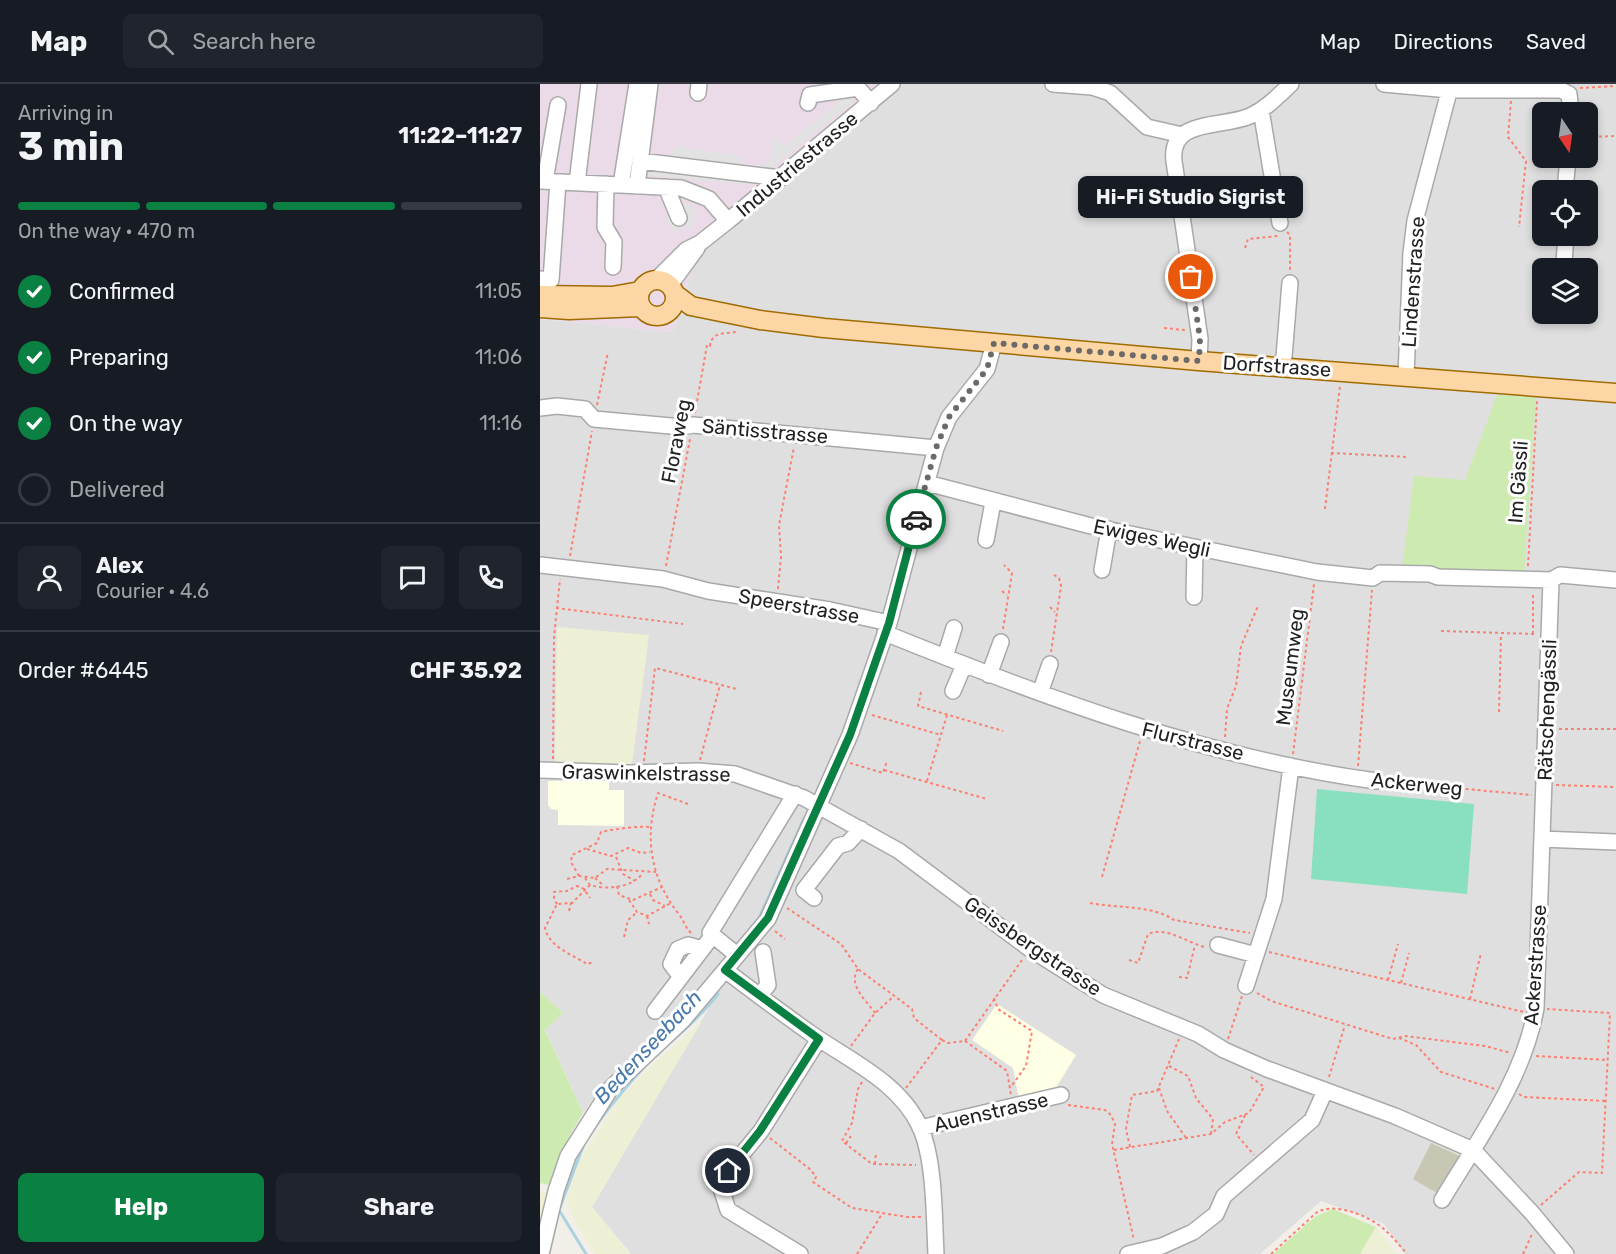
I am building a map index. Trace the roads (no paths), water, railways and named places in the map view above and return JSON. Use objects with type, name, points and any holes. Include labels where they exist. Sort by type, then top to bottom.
[{"type":"main road","points":[[647,282],[667,286],[672,308],[660,316],[647,314],[640,299],[647,282]]},
{"type":"main road","name":"Dorfstrasse","points":[[667,286],[692,306],[760,320]]},
{"type":"main road","points":[[540,295],[612,296],[640,299]]},
{"type":"main road","points":[[540,308],[569,310],[640,299]]},
{"type":"main road","name":"Dorfstrasse","points":[[660,316],[760,320],[1199,361],[1616,393]]},
{"type":"street","points":[[577,183],[589,84]]},
{"type":"street","points":[[613,267],[614,242],[605,227],[637,84]]},
{"type":"street","points":[[637,186],[650,112],[650,84]]},
{"type":"street","name":"Industriestrasse","points":[[667,286],[700,243],[892,84]]},
{"type":"street","points":[[1053,84],[1092,87],[1110,93],[1123,102],[1147,127],[1182,135]]},
{"type":"street","points":[[1120,84],[1123,102]]},
{"type":"street","points":[[1199,361],[1200,339],[1173,154],[1182,135],[1196,128],[1247,118],[1262,110],[1291,84]]},
{"type":"street","points":[[1384,84],[1561,90],[1569,94],[1570,102]]},
{"type":"street","name":"Lindenstrasse","points":[[1406,376],[1411,253],[1415,220],[1450,87]]},
{"type":"street","points":[[808,103],[810,95],[858,88],[871,103]]},
{"type":"street","points":[[540,279],[551,280],[548,181],[545,159],[558,105]]},
{"type":"street","points":[[1262,110],[1285,229]]},
{"type":"street","points":[[640,161],[781,178]]},
{"type":"street","points":[[689,190],[694,167]]},
{"type":"street","points":[[548,181],[689,190],[709,200],[728,221]]},
{"type":"street","points":[[666,187],[679,218]]},
{"type":"street","points":[[1284,357],[1290,283]]},
{"type":"street","points":[[541,1254],[567,1156],[611,1089],[683,1020],[768,918],[858,711],[887,628],[936,448],[949,417],[987,369],[994,343]]},
{"type":"street","name":"Säntisstrasse","points":[[540,408],[557,406],[585,409],[594,419],[682,427],[693,425],[936,448]]},
{"type":"street","name":"Ewiges Wegli","points":[[927,483],[993,502],[1109,530],[1317,572],[1551,580]]},
{"type":"street","points":[[987,540],[993,502]]},
{"type":"street","points":[[1102,570],[1109,530]]},
{"type":"street","points":[[1194,597],[1196,548]]},
{"type":"street","name":"Speerstrasse","points":[[540,565],[663,579],[715,592],[777,601],[887,628]]},
{"type":"street","points":[[1551,580],[1560,575],[1616,580]]},
{"type":"street","name":"Rätschengässli","points":[[1542,839],[1551,580]]},
{"type":"street","name":"Flurstrasse","points":[[887,628],[945,657],[989,675],[1143,729],[1292,766]]},
{"type":"street","points":[[945,657],[954,628]]},
{"type":"street","points":[[989,675],[1002,635]]},
{"type":"street","points":[[1040,693],[1051,657]]},
{"type":"street","points":[[953,691],[964,665]]},
{"type":"street","points":[[1246,987],[1274,899],[1292,766]]},
{"type":"street","name":"Ackerweg","points":[[1292,766],[1376,781]]},
{"type":"street","name":"Graswinkelstrasse","points":[[546,771],[643,773],[698,771],[735,774],[795,794],[818,806]]},
{"type":"street","points":[[656,1011],[712,935],[710,933],[795,794]]},
{"type":"street","name":"Geissbergstrasse","points":[[818,806],[861,829],[938,879],[1022,942],[1103,995],[1198,1034],[1224,1050],[1325,1091],[1395,1116],[1473,1150]]},
{"type":"street","points":[[814,898],[804,890],[838,846],[848,843],[861,829]]},
{"type":"street","points":[[1542,839],[1616,842]]},
{"type":"street","name":"Ackerstrasse","points":[[1442,1200],[1473,1150],[1524,1054],[1536,1011],[1542,839]]},
{"type":"street","points":[[712,935],[737,955]]},
{"type":"street","points":[[1216,947],[1259,946]]},
{"type":"street","points":[[759,996],[768,984],[763,952]]},
{"type":"street","name":"Auenstrasse","points":[[725,970],[819,1039],[871,1073],[900,1097],[920,1128],[929,1160],[936,1254]]},
{"type":"street","points":[[800,1254],[728,1210],[721,1188],[728,1171],[760,1131],[819,1039]]},
{"type":"street","points":[[1132,1253],[1162,1246],[1193,1232],[1216,1214],[1224,1196],[1312,1120],[1325,1091]]},
{"type":"street","name":"Auenstrasse","points":[[920,1128],[1061,1095]]},
{"type":"street","points":[[1473,1150],[1566,1254]]},
{"type":"waterway","name":"Bedenseebach","points":[[759,918],[804,818]]},
{"type":"waterway","name":"Bedenseebach","points":[[594,1128],[648,1063],[718,994]]},
{"type":"waterway","name":"Bedenseebach","points":[[549,1253],[559,1210],[584,1144]]},
{"type":"waterway","points":[[559,1210],[586,1254]]},
{"type":"place","name":"Hi-Fi Studio Sigrist","points":[[1191,277]]}]
